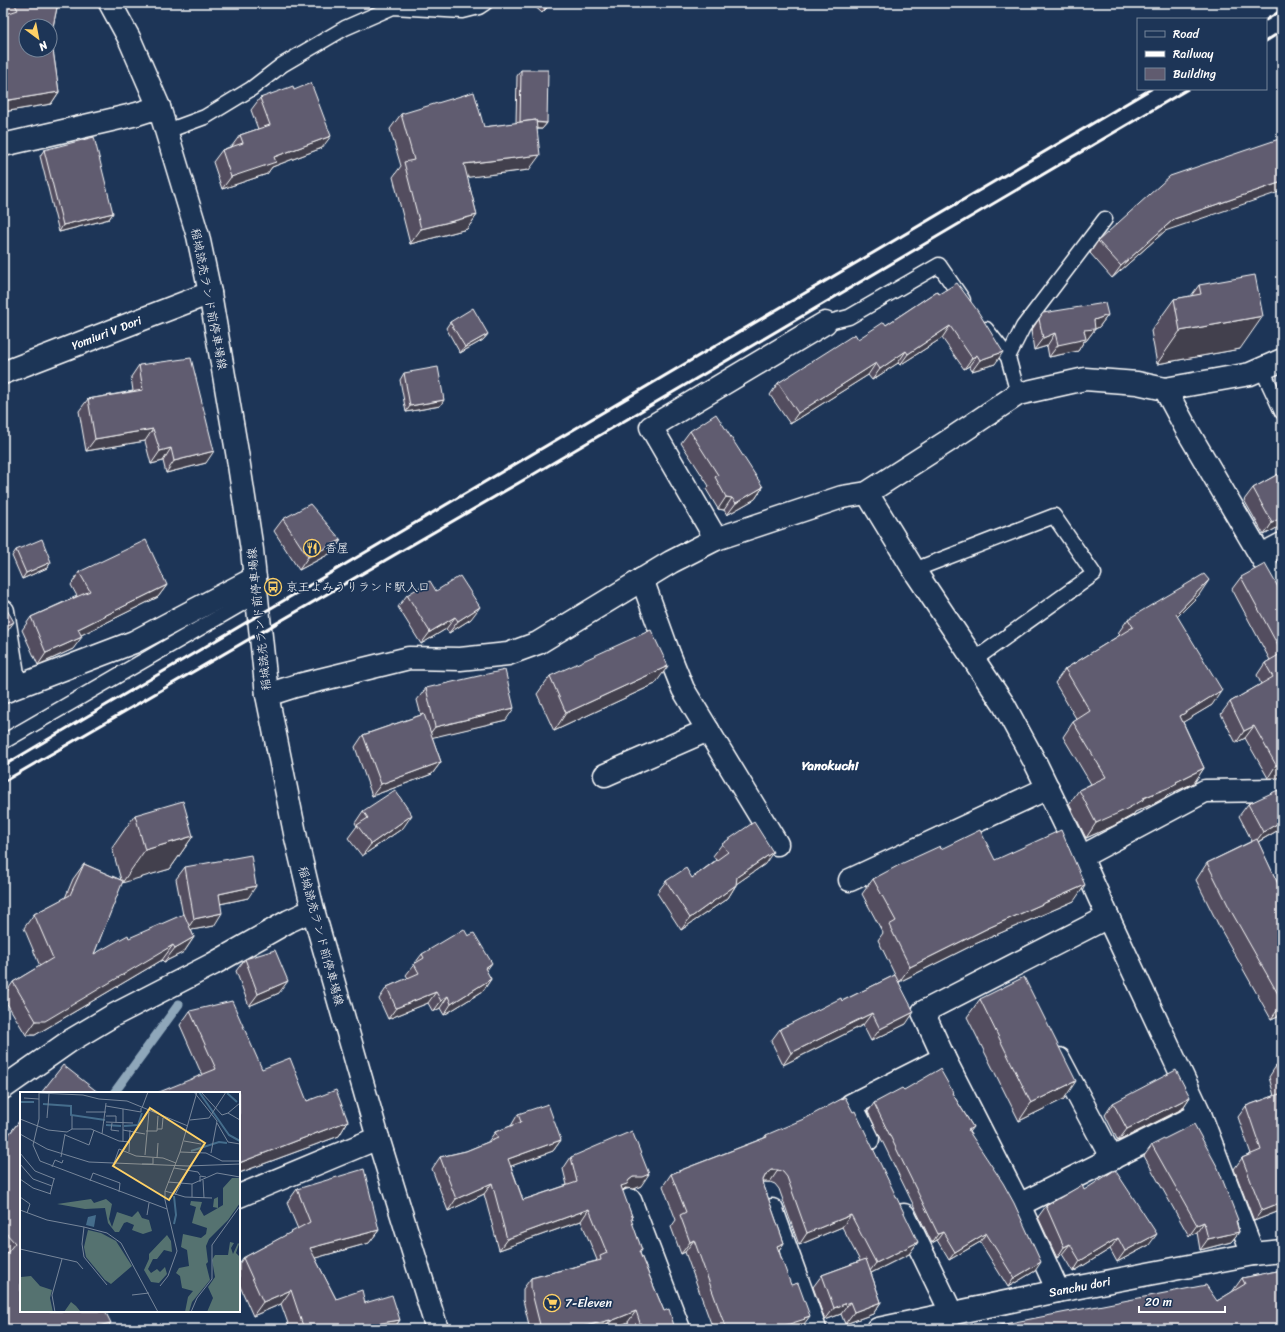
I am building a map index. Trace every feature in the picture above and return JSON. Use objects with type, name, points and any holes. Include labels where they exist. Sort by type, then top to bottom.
[{"type":"street","name":"稲城読売ランド前停車場線","points":[[110,3],[129,38],[159,107],[198,236],[210,294],[238,459],[256,587],[267,695],[296,838],[313,910],[378,1138],[437,1329]]},
{"type":"street","points":[[3,145],[137,114],[159,107]]},
{"type":"street","name":"Yomiuri V Dori","points":[[3,373],[210,294]]},
{"type":"street","points":[[716,539],[651,427],[825,323]]},
{"type":"street","points":[[267,695],[295,686],[409,658],[460,659],[508,654],[538,643],[671,562],[716,539],[842,497],[867,493],[1018,394],[1085,379],[1137,383],[1166,389],[1250,374],[1282,360]]},
{"type":"street","points":[[1166,389],[1187,430],[1282,592]]},
{"type":"street","points":[[867,493],[914,570],[1004,705],[1048,788],[1200,1114],[1253,1254]]},
{"type":"street","points":[[1261,555],[1282,544]]},
{"type":"street","points":[[642,579],[683,689],[777,844]]},
{"type":"street","points":[[3,692],[134,642],[256,587]]},
{"type":"street","points":[[3,611],[13,674],[3,692]]},
{"type":"street","points":[[605,775],[708,730]]},
{"type":"street","points":[[850,880],[1048,788]]},
{"type":"street","points":[[1081,857],[1205,791],[1282,790]]},
{"type":"street","points":[[3,1088],[70,1041],[112,1016],[213,964],[289,921],[313,910]]},
{"type":"street","points":[[1058,1291],[1019,1205],[922,1012],[1108,917]]},
{"type":"street","points":[[1011,967],[1022,987]]},
{"type":"street","points":[[1051,1042],[1112,1159]]},
{"type":"street","points":[[876,1156],[851,1105],[944,1058]]},
{"type":"street","points":[[1019,1205],[1200,1114]]},
{"type":"street","points":[[240,1196],[378,1138]]},
{"type":"street","points":[[766,1194],[815,1329]]},
{"type":"street","points":[[897,1199],[952,1314]]},
{"type":"street","points":[[630,1200],[679,1329]]},
{"type":"street","name":"Sanchu dori","points":[[878,1329],[1058,1291],[1253,1254],[1282,1251]]},
{"type":"lane","points":[[167,131],[205,116],[251,89],[282,65],[345,28],[392,7],[464,11],[479,7],[485,3]]},
{"type":"lane","points":[[1008,357],[1023,327],[1105,219]]},
{"type":"lane","points":[[825,323],[849,317],[939,265],[969,309]]},
{"type":"lane","points":[[979,321],[1008,357],[1018,394]]},
{"type":"lane","points":[[1262,369],[1282,412]]},
{"type":"lane","points":[[914,570],[1054,516],[1094,574],[974,660]]},
{"type":"lane","points":[[3,742],[256,587]]},
{"type":"building","points":[[14,3],[58,3],[55,18],[18,18],[18,58],[54,58],[59,92],[3,101],[3,15],[18,10]]},
{"type":"building","points":[[521,70],[548,70],[547,123],[536,122],[536,120],[520,122]]},
{"type":"building","points":[[311,83],[331,136],[274,157],[276,162],[231,177],[222,150],[243,143],[240,135],[270,125],[260,98],[293,86],[294,90]]},
{"type":"building","points":[[474,92],[484,127],[536,120],[540,155],[464,164],[477,215],[421,229],[404,162],[414,160],[401,114]]},
{"type":"building","points":[[94,137],[113,213],[63,225],[44,150]]},
{"type":"building","points":[[1282,138],[1282,182],[1174,219],[1121,266],[1098,241],[1170,176]]},
{"type":"building","points":[[1255,275],[1263,316],[1180,331],[1174,299],[1201,294],[1199,285]]},
{"type":"building","points":[[957,283],[977,310],[1003,352],[980,360],[977,355],[972,358],[950,326],[908,354],[906,351],[880,369],[876,363],[798,413],[778,383],[855,334],[858,339],[884,322],[886,325],[937,291],[939,294]]},
{"type":"building","points":[[1105,303],[1108,315],[1094,320],[1095,329],[1084,330],[1086,339],[1058,345],[1055,333],[1043,338],[1039,319],[1043,313]]},
{"type":"building","points":[[473,308],[488,334],[465,347],[450,322]]},
{"type":"building","points":[[191,358],[214,451],[174,461],[171,448],[160,451],[153,429],[95,439],[88,399],[143,390],[139,365]]},
{"type":"building","points":[[438,367],[444,400],[410,406],[404,373]]},
{"type":"building","points":[[716,414],[763,487],[736,503],[732,498],[726,497],[715,477],[718,475],[690,431]]},
{"type":"building","points":[[1282,472],[1282,517],[1272,523],[1253,488]]},
{"type":"building","points":[[310,504],[341,540],[308,557],[283,519]]},
{"type":"building","points":[[42,539],[51,562],[26,573],[16,550]]},
{"type":"building","points":[[146,540],[167,585],[78,629],[82,637],[46,653],[31,617],[90,591],[79,572]]},
{"type":"building","points":[[1265,564],[1282,594],[1282,653],[1241,577]]},
{"type":"building","points":[[1204,574],[1209,580],[1176,614],[1222,690],[1180,716],[1204,768],[1176,782],[1177,783],[1168,788],[1143,798],[1143,800],[1123,811],[1096,823],[1079,790],[1106,777],[1073,722],[1090,711],[1065,669],[1133,627],[1128,619]]},
{"type":"building","points":[[460,576],[480,607],[458,621],[455,617],[430,632],[407,595],[430,581],[436,591]]},
{"type":"building","points":[[3,603],[14,622],[3,628]]},
{"type":"building","points":[[651,630],[668,666],[566,713],[550,676]]},
{"type":"building","points":[[1282,653],[1282,765],[1276,765],[1254,726],[1244,731],[1230,702],[1273,677],[1265,663]]},
{"type":"building","points":[[505,670],[514,708],[435,727],[426,688]]},
{"type":"building","points":[[424,714],[441,762],[381,784],[363,735]]},
{"type":"building","points":[[395,790],[412,815],[371,844],[357,825],[368,818],[363,811]]},
{"type":"building","points":[[1281,790],[1282,792],[1282,821],[1263,832],[1248,804]]},
{"type":"building","points":[[183,801],[193,836],[145,850],[135,815]]},
{"type":"building","points":[[754,822],[773,852],[737,877],[736,885],[690,918],[666,881],[686,868],[692,878],[728,852],[722,844]]},
{"type":"building","points":[[980,830],[995,860],[1061,830],[1085,885],[986,929],[910,967],[889,925],[896,921],[873,879],[940,846],[941,849]]},
{"type":"building","points":[[1257,839],[1282,891],[1282,1001],[1231,911],[1207,863]]},
{"type":"building","points":[[251,855],[256,886],[219,894],[222,913],[194,919],[185,867]]},
{"type":"building","points":[[84,864],[123,881],[94,954],[128,935],[129,938],[184,914],[194,937],[175,948],[173,945],[45,1021],[36,1021],[13,982],[53,958],[34,914],[70,895]]},
{"type":"building","points":[[464,929],[468,936],[474,933],[492,963],[485,968],[491,979],[451,1004],[448,996],[441,1001],[436,992],[396,1008],[387,987],[419,973],[414,964],[424,958],[422,954]]},
{"type":"building","points":[[275,950],[288,981],[258,994],[245,959]]},
{"type":"building","points":[[895,975],[914,1012],[880,1029],[872,1013],[791,1053],[780,1029],[841,998],[842,1001]]},
{"type":"building","points":[[1024,977],[1076,1081],[1031,1103],[980,999]]},
{"type":"building","points":[[232,1001],[262,1069],[290,1058],[307,1101],[336,1090],[348,1121],[240,1163],[240,1092],[159,1092],[216,1069],[190,1011]]},
{"type":"building","points":[[1282,1064],[1282,1087],[1276,1066]]},
{"type":"building","points":[[63,1065],[98,1092],[42,1092]]},
{"type":"building","points":[[940,1069],[953,1092],[952,1093],[973,1127],[968,1130],[1003,1183],[1014,1203],[1041,1262],[1014,1278],[986,1233],[955,1252],[943,1232],[938,1234],[874,1103],[902,1088],[904,1090]]},
{"type":"building","points":[[1176,1070],[1190,1097],[1127,1129],[1113,1103]]},
{"type":"building","points":[[1282,1093],[1282,1202],[1262,1210],[1242,1158],[1261,1150],[1246,1106]]},
{"type":"building","points":[[845,1097],[853,1112],[855,1111],[918,1242],[876,1263],[851,1215],[807,1233],[787,1177],[783,1172],[771,1170],[766,1174],[763,1180],[784,1243],[777,1246],[791,1285],[798,1283],[810,1316],[774,1329],[726,1329],[694,1240],[690,1242],[680,1215],[686,1212],[671,1174],[767,1137],[766,1135],[806,1118]]},
{"type":"building","points":[[548,1104],[561,1140],[508,1159],[523,1200],[577,1182],[571,1157],[632,1131],[649,1174],[642,1177],[633,1177],[627,1184],[621,1186],[642,1250],[639,1251],[664,1311],[669,1309],[675,1329],[642,1329],[636,1311],[611,1321],[573,1329],[541,1329],[531,1289],[531,1278],[601,1260],[600,1256],[607,1253],[589,1209],[507,1239],[492,1183],[456,1199],[440,1157],[466,1151],[498,1138],[495,1132],[521,1122],[518,1114]]},
{"type":"building","points":[[20,1120],[20,1312],[106,1312],[111,1323],[86,1329],[3,1329],[3,1258],[15,1243],[3,1230],[3,1142]]},
{"type":"building","points":[[1194,1124],[1218,1168],[1238,1220],[1236,1221],[1239,1232],[1208,1239],[1204,1222],[1197,1225],[1152,1145]]},
{"type":"building","points":[[364,1169],[379,1230],[310,1248],[336,1299],[362,1290],[365,1303],[392,1295],[400,1320],[369,1325],[370,1328],[363,1329],[304,1329],[291,1290],[263,1302],[243,1258],[310,1222],[297,1189]]},
{"type":"building","points":[[1115,1170],[1157,1234],[1125,1251],[1118,1238],[1080,1261],[1070,1244],[1064,1247],[1046,1206],[1082,1185],[1084,1190]]},
{"type":"building","points":[[866,1259],[881,1302],[854,1312],[850,1302],[834,1308],[822,1275]]},
{"type":"building","points":[[1282,1270],[1282,1329],[979,1329],[1206,1285],[1217,1301],[1245,1284],[1242,1278]]},
{"type":"waterway","points":[[115,1092],[179,1004]]},
{"type":"railway","points":[[1267,19],[1282,10]]},
{"type":"railway","points":[[1267,40],[1282,31]]},
{"type":"railway","points":[[3,766],[1149,90]]},
{"type":"railway","points":[[3,782],[534,474],[1186,90]]},
{"type":"place","name":"香屋","points":[[312,548]]},
{"type":"place","name":"京王よみうりランド駅入口","points":[[273,587]]},
{"type":"place","name":"7-Eleven","points":[[552,1303]]},
{"type":"district","name":"Yanokuchi","points":[[830,765]]}]
